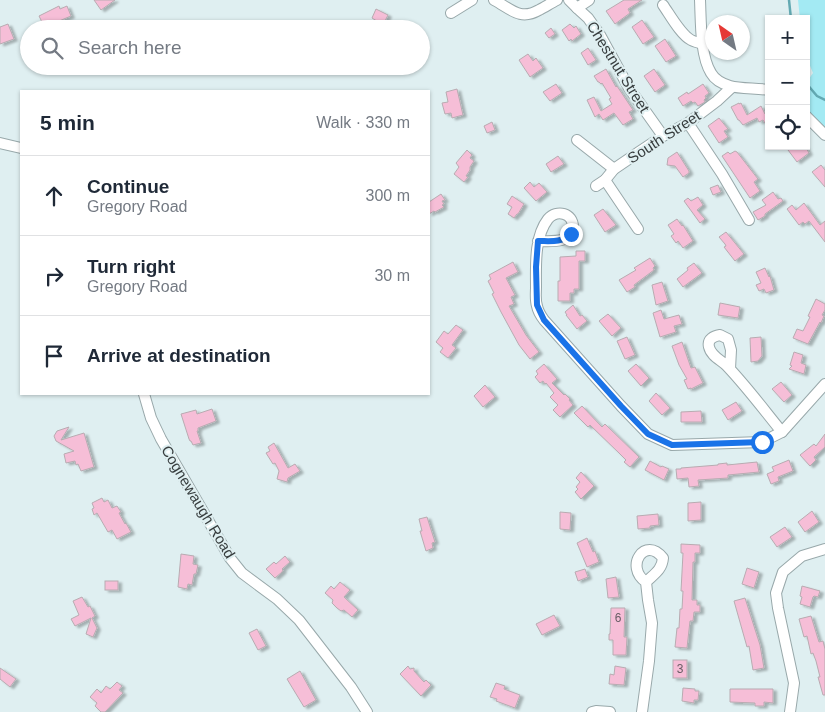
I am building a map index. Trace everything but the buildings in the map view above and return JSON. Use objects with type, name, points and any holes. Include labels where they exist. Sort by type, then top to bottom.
[{"type":"street","points":[[451,13],[472,0]]},
{"type":"street","points":[[494,0],[524,15],[540,10],[557,0]]},
{"type":"street","name":"Chestnut Street","points":[[569,0],[588,18],[596,29],[629,88],[663,136]]},
{"type":"street","points":[[577,8],[589,0]]},
{"type":"street","points":[[700,0],[703,44],[711,74],[719,82],[732,87],[765,90]]},
{"type":"street","points":[[663,5],[687,37],[703,44]]},
{"type":"street","name":"South Street","points":[[638,229],[600,183],[614,169],[663,136],[688,123],[732,87]]},
{"type":"street","points":[[810,120],[825,135]]},
{"type":"street","points":[[688,123],[722,174],[749,220]]},
{"type":"street","points":[[577,140],[614,169]]},
{"type":"street","points":[[0,143],[20,148]]},
{"type":"street","points":[[538,241],[536,267],[537,305],[544,320],[648,434],[672,445],[762,442],[782,432],[825,384]]},
{"type":"street","points":[[730,369],[782,432]]},
{"type":"street","name":"Cognewaugh Road","points":[[144,395],[151,418],[161,440],[230,558],[242,573],[277,599],[300,620],[351,687],[367,712]]},
{"type":"street","points":[[790,712],[794,683],[776,593],[783,572],[802,556],[825,549]]},
{"type":"street","points":[[642,712],[650,661],[652,623],[646,582]]},
{"type":"street","points":[[592,712],[610,712]]},
{"type":"shaded area","points":[[798,0],[825,0],[825,130],[810,115],[810,77],[813,73],[810,66],[810,15],[800,15]]},
{"type":"waterway","points":[[789,0],[791,15]]},
{"type":"waterway","points":[[810,88],[817,96],[825,100]]},
{"type":"route","points":[[571,234],[567,238],[554,242],[538,241],[536,267],[537,305],[544,320],[621,406],[648,434],[672,445],[762,442]]}]
